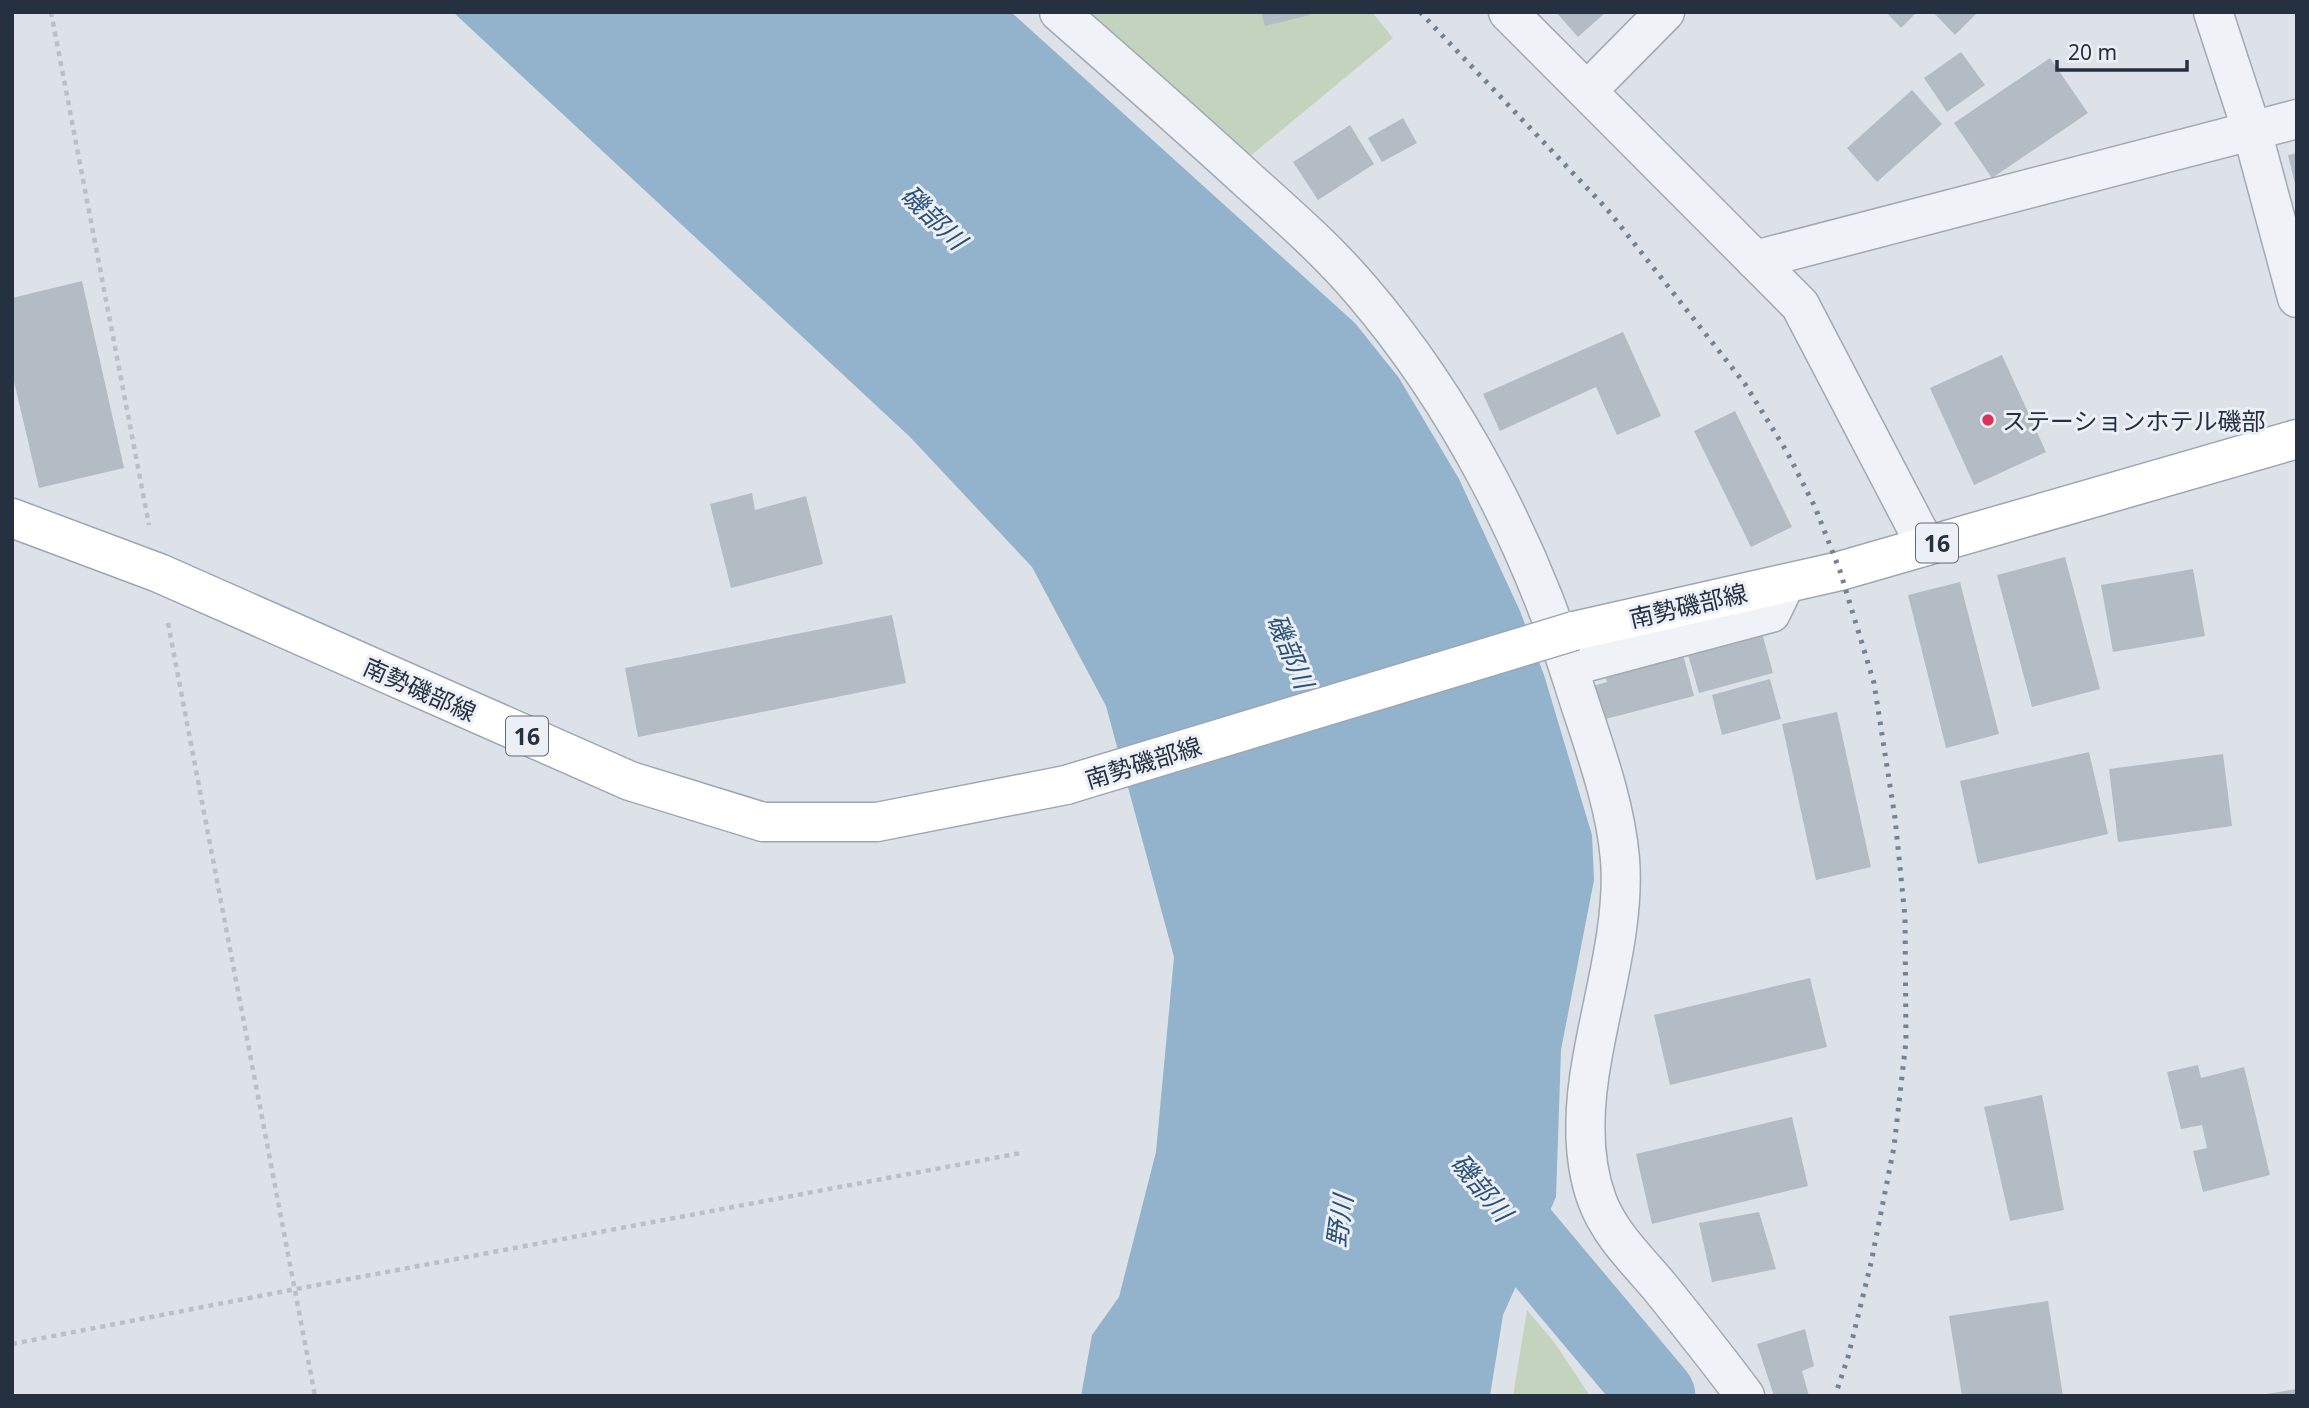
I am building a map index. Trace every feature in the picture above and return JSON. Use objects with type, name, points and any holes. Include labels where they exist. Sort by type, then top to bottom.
[{"type":"main road","name":"南勢磯部線","points":[[12,518],[159,573],[630,781],[763,822],[877,822],[1066,785],[1571,649],[1785,584],[1840,571],[2297,439]]},
{"type":"street","points":[[1059,12],[1162,101],[1317,244],[1361,290],[1402,342],[1445,404],[1509,521],[1554,625],[1571,649],[1614,823],[1620,860],[1618,921],[1586,1087],[1588,1170],[1598,1202],[1612,1229],[1745,1396]]},
{"type":"street","points":[[1508,12],[1800,305],[1926,546]]},
{"type":"street","points":[[1587,91],[1665,12]]},
{"type":"street","points":[[2213,12],[2252,131],[2297,298]]},
{"type":"street","points":[[1755,260],[2297,119]]},
{"type":"path","points":[[51,12],[315,1396]]},
{"type":"path","points":[[12,1344],[1021,1153]]},
{"type":"green space","points":[[1096,12],[1372,12],[1393,38],[1249,157],[1091,15]]},
{"type":"green space","points":[[1527,1310],[1554,1342],[1590,1396],[1513,1396]]},
{"type":"water","name":"野川","points":[[453,12],[1011,12],[1355,323],[1399,378],[1459,479],[1520,611],[1544,675],[1592,835],[1594,880],[1561,1050],[1556,1197],[1503,1315],[1490,1396],[1081,1396],[1092,1335],[1119,1297],[1156,1152],[1174,957],[1106,706],[1032,567],[910,437]]},
{"type":"building","points":[[1261,12],[1309,12],[1310,15],[1265,26]]},
{"type":"building","points":[[1556,12],[1606,12],[1578,37]]},
{"type":"building","points":[[1886,12],[1917,12],[1901,28]]},
{"type":"building","points":[[1933,12],[1978,12],[1955,35]]},
{"type":"building","points":[[1961,52],[1985,85],[1947,112],[1924,78]]},
{"type":"building","points":[[2050,58],[2088,113],[1992,178],[1954,123]]},
{"type":"building","points":[[1912,90],[1942,124],[1877,182],[1847,148]]},
{"type":"building","points":[[1403,118],[1417,143],[1382,162],[1368,138]]},
{"type":"building","points":[[1350,125],[1374,164],[1318,200],[1293,162]]},
{"type":"building","points":[[2297,153],[2297,187],[2296,188],[2288,155]]},
{"type":"building","points":[[82,281],[124,468],[39,488],[12,373],[12,298]]},
{"type":"building","points":[[1623,332],[1661,416],[1617,435],[1596,387],[1500,431],[1483,394]]},
{"type":"building","name":"ステーションホテル磯部","points":[[2002,355],[2046,452],[1974,485],[1930,388]]},
{"type":"building","points":[[1735,411],[1792,527],[1751,547],[1694,431]]},
{"type":"building","points":[[752,493],[755,510],[806,496],[823,564],[731,588],[710,504]]},
{"type":"building","points":[[2065,557],[2100,689],[2032,707],[1997,575]]},
{"type":"building","points":[[2193,569],[2205,636],[2113,652],[2101,585]]},
{"type":"building","points":[[1960,582],[1999,734],[1946,748],[1908,595]]},
{"type":"building","points":[[892,615],[906,683],[638,737],[625,668]]},
{"type":"building","points":[[1761,629],[1773,673],[1699,693],[1687,651]]},
{"type":"building","points":[[1682,651],[1694,696],[1598,721],[1589,687],[1607,682],[1604,671]]},
{"type":"building","points":[[1770,679],[1781,719],[1722,735],[1712,695]]},
{"type":"building","points":[[1837,712],[1871,867],[1816,880],[1782,724]]},
{"type":"building","points":[[2089,752],[2108,834],[1978,864],[1960,781]]},
{"type":"building","points":[[2223,754],[2232,826],[2118,842],[2109,769]]},
{"type":"building","points":[[1810,978],[1827,1047],[1670,1085],[1654,1015]]},
{"type":"building","points":[[2198,1065],[2201,1078],[2244,1067],[2270,1175],[2203,1192],[2193,1151],[2207,1148],[2202,1125],[2181,1129],[2167,1072]]},
{"type":"building","points":[[2042,1095],[2064,1210],[2010,1221],[1984,1107]]},
{"type":"building","points":[[1792,1117],[1808,1186],[1652,1224],[1636,1154]]},
{"type":"building","points":[[1759,1212],[1776,1269],[1712,1282],[1699,1223]]},
{"type":"building","points":[[2048,1301],[2063,1396],[1962,1396],[1949,1316]]},
{"type":"building","points":[[1805,1329],[1814,1366],[1802,1371],[1809,1396],[1774,1396],[1757,1344]]},
{"type":"building","points":[[2297,1389],[2297,1396],[2266,1396],[2266,1394]]},
{"type":"waterway","name":"磯部川","points":[[1464,1166],[1657,1396]]},
{"type":"railway","points":[[1420,12],[1607,209],[1745,384],[1787,452],[1815,507],[1840,571],[1874,683],[1895,818],[1905,917],[1906,1041],[1894,1147],[1871,1263],[1848,1357],[1835,1396]]},
{"type":"place","name":"ステーションホテル磯部","points":[[1988,420]]}]
